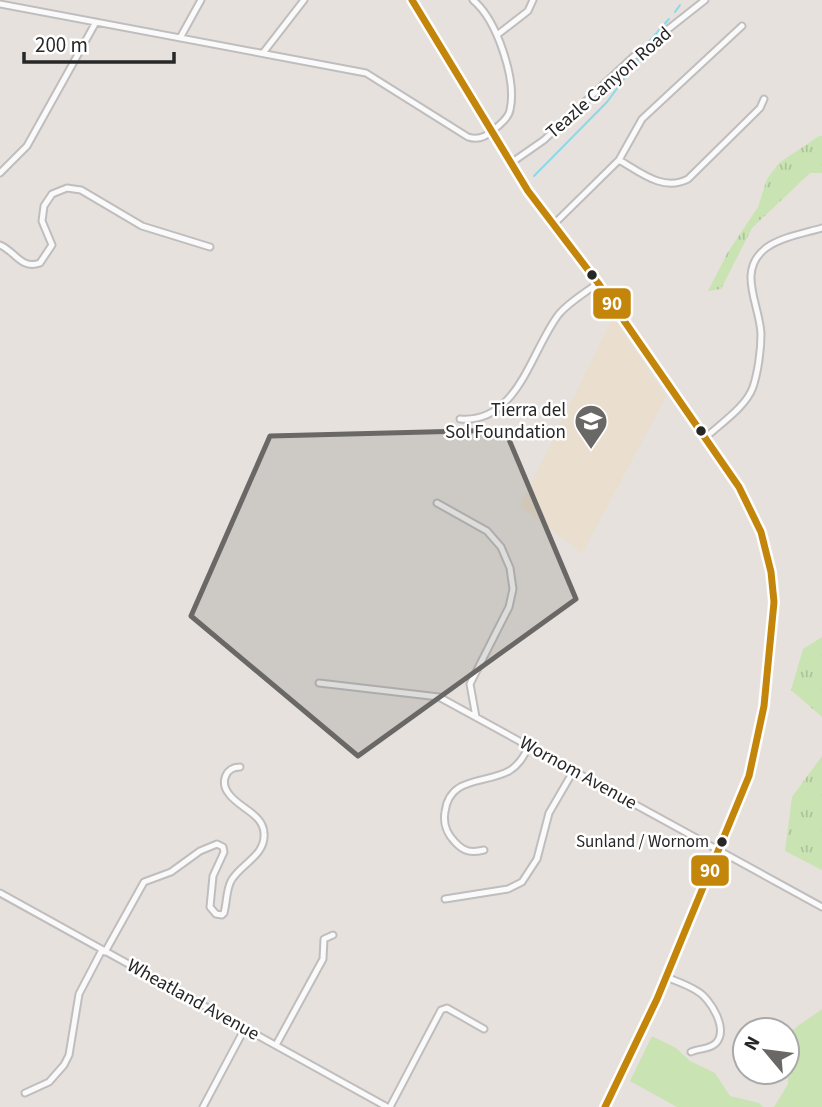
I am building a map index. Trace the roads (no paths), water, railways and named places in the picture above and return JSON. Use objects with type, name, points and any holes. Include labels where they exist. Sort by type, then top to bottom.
[{"type":"main road","points":[[412,0],[528,191],[598,284],[738,487],[756,518],[769,558],[774,602],[764,706],[744,790],[666,977],[605,1107]]},
{"type":"street","points":[[180,38],[201,0]]},
{"type":"street","points":[[263,53],[304,0]]},
{"type":"street","points":[[0,4],[366,73],[468,137],[476,139],[492,131],[510,114],[511,107],[509,69],[497,35],[486,15],[473,0]]},
{"type":"street","points":[[497,35],[528,11],[533,0]]},
{"type":"street","name":"Teazle Canyon Road","points":[[511,163],[544,140],[634,56],[654,47],[667,30],[705,0]]},
{"type":"street","points":[[0,173],[27,146],[96,22]]},
{"type":"street","points":[[552,225],[619,160],[642,119],[742,26]]},
{"type":"street","points":[[619,160],[657,182],[680,183],[688,179],[760,108],[764,99]]},
{"type":"street","points":[[0,245],[11,251],[23,264],[31,266],[40,263],[51,245],[42,221],[44,206],[52,194],[68,188],[81,190],[142,226],[210,247]]},
{"type":"street","points":[[705,438],[744,402],[753,387],[761,333],[750,282],[756,260],[767,247],[775,243],[822,228]]},
{"type":"street","points":[[460,419],[469,420],[484,415],[508,398],[520,384],[560,313],[598,284]]},
{"type":"street","points":[[438,503],[487,531],[501,547],[510,568],[513,589],[509,607],[470,684],[476,717]]},
{"type":"street","name":"Wornom Avenue","points":[[319,683],[439,697],[822,907]]},
{"type":"street","points":[[484,850],[463,850],[453,840],[447,831],[444,815],[449,800],[455,790],[465,783],[509,771],[521,760],[529,746]]},
{"type":"street","points":[[25,1093],[49,1082],[64,1065],[69,1055],[79,994],[144,882],[170,872],[200,851],[216,844],[223,847],[224,852],[213,876],[210,907],[216,914],[222,915],[224,912],[227,890],[232,880],[257,854],[265,834],[256,818],[227,793],[225,775],[231,769],[240,767]]},
{"type":"street","points":[[444,899],[508,889],[522,882],[537,859],[549,813],[574,770]]},
{"type":"street","name":"Wheatland Avenue","points":[[0,893],[389,1107]]},
{"type":"street","points":[[276,1045],[323,958],[324,939],[333,935]]},
{"type":"street","points":[[666,977],[699,991],[709,1003],[720,1025],[720,1036],[714,1045],[691,1052]]},
{"type":"street","points":[[389,1107],[439,1011],[447,1008],[484,1030]]},
{"type":"street","points":[[203,1107],[245,1028]]},
{"type":"waterway","points":[[675,12],[680,5]]},
{"type":"waterway","points":[[647,44],[669,19]]},
{"type":"waterway","points":[[534,176],[607,102],[641,56]]},
{"type":"place","name":"Tierra del Sol Foundation","points":[[591,451]]},
{"type":"place","name":"Sunland / Wornom","points":[[722,842]]}]
